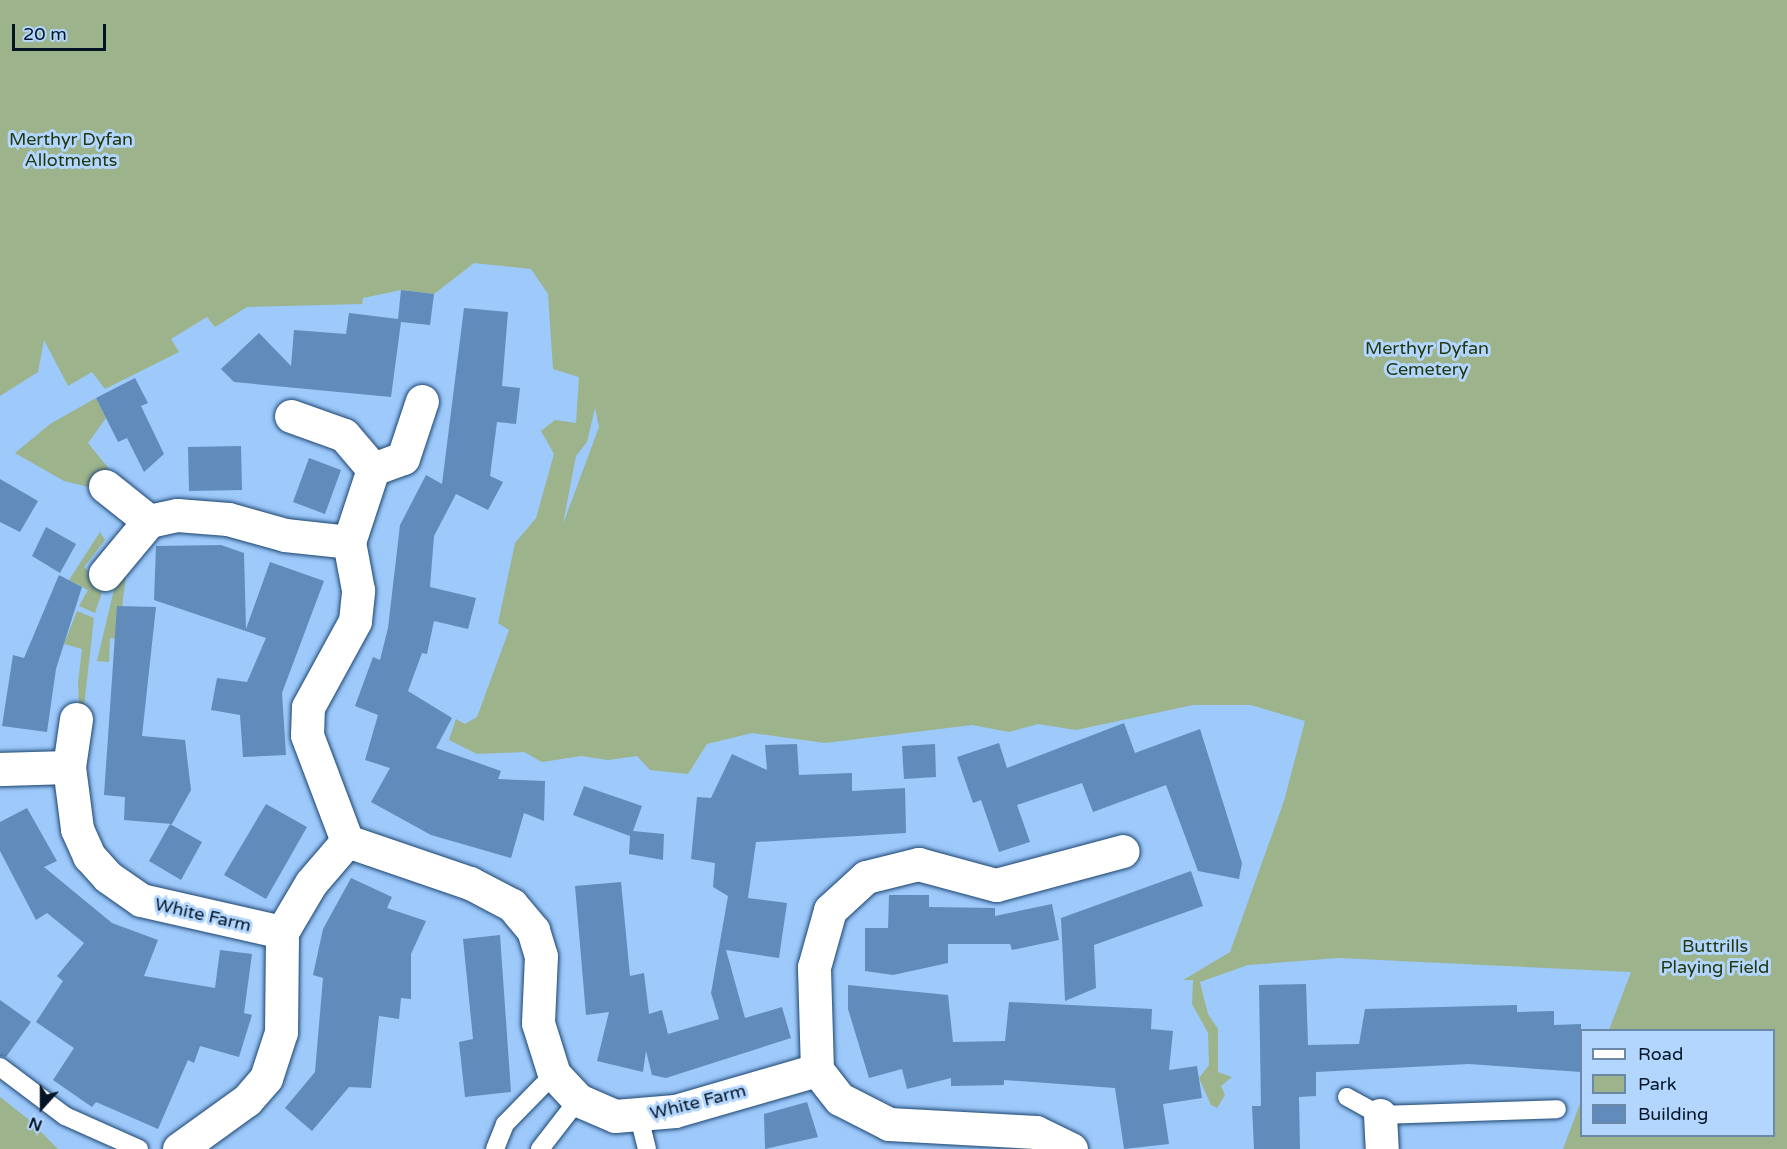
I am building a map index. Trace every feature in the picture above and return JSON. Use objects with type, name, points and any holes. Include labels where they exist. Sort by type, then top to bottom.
[{"type":"street","points":[[373,469],[403,458],[422,401]]},
{"type":"street","points":[[291,416],[344,435],[373,469]]},
{"type":"street","points":[[179,1149],[247,1100],[266,1078],[281,1032],[282,932],[311,884],[347,841],[307,735],[308,707],[355,621],[358,590],[349,542],[373,469]]},
{"type":"street","points":[[105,486],[149,521]]},
{"type":"street","points":[[105,574],[149,521],[177,515],[228,519],[285,535],[349,542]]},
{"type":"street","name":"White Farm","points":[[76,719],[69,767],[77,829],[89,856],[108,878],[151,903],[282,932]]},
{"type":"street","points":[[0,769],[69,767]]},
{"type":"street","name":"White Farm","points":[[347,841],[470,882],[512,905],[533,930],[541,956],[538,1023],[554,1074],[578,1100],[615,1116],[639,1117],[818,1070]]},
{"type":"street","points":[[1071,1149],[1036,1132],[889,1124],[840,1099],[818,1070],[814,967],[830,910],[866,877],[918,864],[996,885],[1123,851]]},
{"type":"street","points":[[1380,1115],[1382,1149]]},
{"type":"lane","points":[[0,1066],[65,1116],[139,1149]]},
{"type":"lane","points":[[495,1149],[505,1124],[554,1074]]},
{"type":"lane","points":[[1347,1097],[1380,1115],[1557,1109]]},
{"type":"lane","points":[[540,1149],[578,1100]]},
{"type":"lane","points":[[639,1117],[647,1149]]},
{"type":"green space","name":"Merthyr Dyfan Cemetery","points":[[0,0],[1787,0],[1787,1149],[1563,1149],[1580,1104],[1580,1137],[1775,1137],[1775,1029],[1609,1029],[1631,972],[1338,958],[1248,965],[1200,982],[1208,1014],[1218,1029],[1218,1072],[1232,1077],[1221,1086],[1225,1095],[1217,1108],[1211,1105],[1199,1078],[1209,1065],[1208,1033],[1192,1004],[1193,980],[1183,980],[1230,952],[1284,801],[1305,721],[1251,705],[1193,705],[1076,730],[1038,724],[1009,732],[972,725],[825,743],[752,733],[707,744],[688,774],[650,770],[637,756],[608,760],[581,756],[542,762],[524,752],[477,754],[449,740],[456,719],[465,724],[477,717],[509,630],[498,623],[515,543],[536,518],[554,454],[541,431],[555,420],[576,423],[579,377],[553,369],[548,294],[531,269],[474,263],[434,294],[401,290],[363,298],[362,304],[247,307],[215,327],[207,317],[171,339],[179,352],[105,389],[92,372],[68,386],[44,340],[38,372],[0,396]],"holes":[[[595,408],[599,427],[563,524],[576,456],[587,442]]]},
{"type":"green space","points":[[96,398],[106,418],[88,443],[114,475],[93,488],[64,481],[15,453],[50,424]]},
{"type":"green space","points":[[100,532],[105,540],[84,567],[104,586],[95,613],[79,606],[88,590],[69,580]]},
{"type":"green space","points":[[126,576],[118,639],[110,638],[109,662],[97,661],[115,585]]},
{"type":"green space","points":[[77,611],[94,618],[84,707],[79,706],[78,683],[82,649],[64,644]]},
{"type":"green space","points":[[0,1097],[28,1119],[58,1149],[0,1149]]},
{"type":"building","points":[[401,290],[434,294],[430,325],[401,322],[391,397],[234,382],[221,369],[259,333],[291,366],[294,330],[346,334],[349,313],[398,319]]},
{"type":"building","points":[[464,308],[508,312],[502,386],[520,388],[516,424],[497,422],[490,476],[503,482],[488,510],[456,494],[434,536],[430,587],[476,598],[468,629],[434,621],[427,654],[422,653],[408,691],[452,718],[436,748],[501,771],[498,779],[545,781],[544,821],[524,813],[511,858],[431,835],[371,802],[390,768],[365,760],[378,715],[355,706],[373,657],[380,660],[388,628],[400,525],[426,475],[442,484]]},
{"type":"building","points":[[135,378],[148,403],[141,406],[164,454],[144,472],[127,438],[118,442],[96,398]]},
{"type":"building","points":[[241,446],[242,490],[189,491],[188,447]]},
{"type":"building","points":[[309,458],[341,470],[325,514],[293,502]]},
{"type":"building","points":[[0,479],[38,501],[20,532],[0,522]]},
{"type":"building","points":[[46,527],[76,544],[60,573],[32,556]]},
{"type":"building","points":[[221,545],[244,553],[246,629],[270,562],[324,581],[282,693],[286,755],[243,757],[240,715],[211,710],[217,678],[247,682],[266,638],[154,600],[156,546]]},
{"type":"building","points":[[59,575],[82,587],[56,669],[47,732],[2,726],[13,655],[24,658]]},
{"type":"building","points":[[117,606],[156,607],[142,736],[185,740],[191,790],[172,824],[124,820],[125,797],[104,795]]},
{"type":"building","points":[[1124,723],[1135,753],[1200,729],[1242,863],[1239,879],[1198,871],[1166,785],[1093,812],[1082,783],[1017,805],[1030,842],[999,852],[981,800],[973,803],[957,757],[999,743],[1007,768]]},
{"type":"building","points":[[797,744],[799,775],[852,773],[852,791],[905,788],[906,833],[756,842],[748,898],[787,903],[779,958],[726,950],[745,1018],[782,1007],[791,1038],[666,1078],[652,1075],[646,1051],[643,1072],[597,1061],[609,1012],[586,1015],[575,886],[621,882],[630,976],[644,973],[649,1014],[662,1010],[668,1034],[719,1019],[711,993],[728,896],[713,887],[715,863],[691,859],[697,797],[711,798],[732,754],[767,770],[765,745]]},
{"type":"building","points":[[935,744],[936,777],[904,779],[902,746]]},
{"type":"building","points":[[584,786],[642,806],[633,831],[664,834],[663,860],[629,854],[630,836],[573,815]]},
{"type":"building","points":[[266,804],[307,827],[266,899],[224,875]]},
{"type":"building","points":[[27,808],[57,861],[44,867],[112,923],[158,940],[144,976],[215,988],[220,950],[252,954],[244,1013],[252,1015],[239,1057],[200,1046],[194,1063],[188,1060],[158,1129],[96,1102],[92,1107],[53,1080],[74,1048],[36,1022],[63,981],[57,976],[84,943],[47,913],[36,920],[0,851],[0,822]]},
{"type":"building","points":[[170,824],[202,842],[181,880],[149,861]]},
{"type":"building","points":[[1191,871],[1203,906],[1094,945],[1096,988],[1065,1001],[1061,918]]},
{"type":"building","points":[[351,878],[392,897],[387,908],[426,921],[411,954],[411,999],[401,998],[399,1019],[379,1016],[371,1088],[349,1087],[312,1131],[285,1108],[315,1072],[323,978],[313,975],[323,929]]},
{"type":"building","points":[[889,895],[929,895],[929,907],[995,908],[995,916],[1052,904],[1059,940],[1012,950],[1010,944],[948,944],[948,963],[893,975],[865,971],[865,928],[888,928]]},
{"type":"building","points":[[500,935],[511,1092],[465,1097],[459,1042],[473,1039],[463,939]]},
{"type":"building","points":[[1306,984],[1308,1045],[1359,1044],[1365,1009],[1517,1005],[1517,1012],[1554,1011],[1554,1025],[1581,1024],[1580,1072],[1469,1064],[1316,1072],[1316,1096],[1299,1097],[1300,1149],[1254,1149],[1252,1106],[1261,1106],[1259,985]]},
{"type":"building","points":[[848,985],[948,995],[953,1042],[1005,1041],[1009,1002],[1152,1009],[1151,1029],[1173,1031],[1169,1070],[1197,1066],[1202,1098],[1163,1104],[1169,1144],[1124,1149],[1115,1088],[1004,1080],[1004,1085],[951,1086],[951,1078],[907,1089],[902,1069],[869,1078],[848,1009]]},
{"type":"building","points":[[0,1000],[31,1022],[6,1057],[0,1056]]},
{"type":"building","points":[[807,1102],[818,1137],[765,1149],[764,1114]]},
{"type":"park label","name":"Merthyr Dyfan Allotments","points":[[71,150]]},
{"type":"park label","name":"Buttrills Playing Field","points":[[1715,957]]}]
